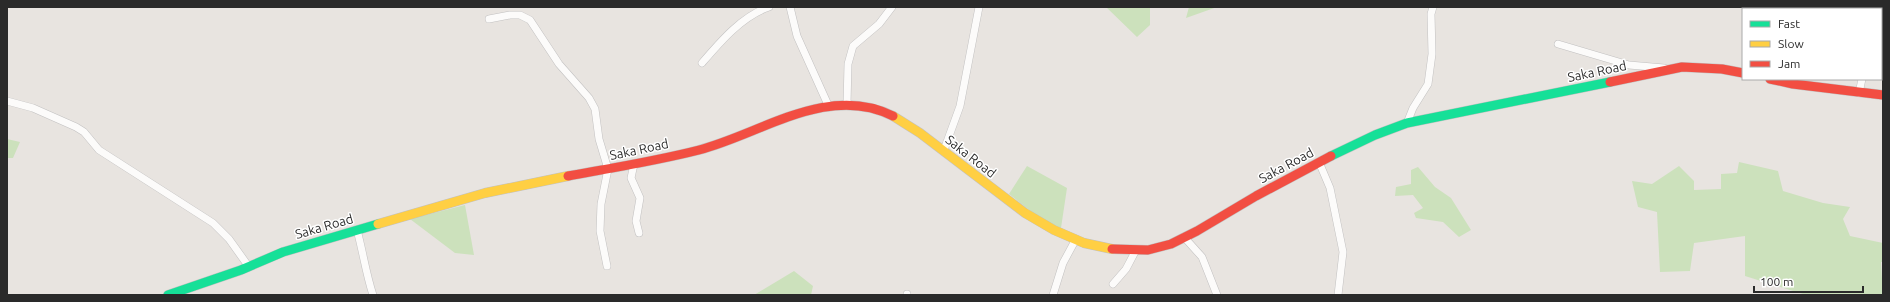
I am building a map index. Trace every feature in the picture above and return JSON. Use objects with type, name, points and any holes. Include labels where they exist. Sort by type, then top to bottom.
[{"type":"main road","name":"Saka Road","points":[[168,295],[249,267],[285,251],[357,230],[514,186],[634,164],[712,146],[807,112],[847,104],[874,106],[890,113],[944,150],[1037,222],[1076,239],[1102,248],[1136,250],[1158,248],[1184,237],[1319,162],[1386,129],[1407,123],[1668,69],[1682,67],[1702,68],[1742,73]]},
{"type":"main road","points":[[1776,80],[1859,93],[1883,95]]},
{"type":"street","points":[[702,63],[732,31],[752,16],[769,7]]},
{"type":"street","points":[[790,7],[798,36],[829,107]]},
{"type":"street","points":[[847,104],[849,55],[853,46],[879,24],[892,7]]},
{"type":"street","points":[[944,150],[960,106],[979,7]]},
{"type":"street","points":[[1407,123],[1413,108],[1428,84],[1432,54],[1431,14],[1433,7]]},
{"type":"street","points":[[489,19],[510,15],[520,15],[530,20],[559,64],[589,98],[595,109],[599,139],[608,169],[601,204],[600,231],[607,266]]},
{"type":"street","points":[[1558,44],[1629,65],[1668,69]]},
{"type":"street","points":[[1859,93],[1862,80]]},
{"type":"street","points":[[7,101],[33,108],[60,119],[80,130],[99,150],[213,223],[229,239],[249,267]]},
{"type":"street","points":[[1319,162],[1330,188],[1344,252],[1338,295]]},
{"type":"street","points":[[634,164],[631,178],[640,198],[636,222],[639,233]]},
{"type":"street","points":[[357,230],[373,295]]},
{"type":"street","points":[[1184,237],[1202,257],[1217,295]]},
{"type":"street","points":[[1053,295],[1063,264],[1076,239]]},
{"type":"street","points":[[1113,284],[1126,269],[1136,250]]},
{"type":"green space","points":[[1106,7],[1150,7],[1150,25],[1137,37]]},
{"type":"green space","points":[[1189,7],[1217,7],[1186,18]]},
{"type":"green space","points":[[7,139],[20,142],[13,158],[7,158]]},
{"type":"green space","points":[[1739,162],[1778,171],[1783,191],[1823,203],[1850,207],[1843,219],[1850,236],[1883,243],[1883,262],[1881,262],[1883,295],[1806,295],[1745,276],[1745,236],[1694,243],[1690,271],[1660,272],[1657,212],[1638,207],[1632,181],[1652,184],[1679,166],[1694,181],[1694,190],[1721,189],[1721,174],[1737,173]]},
{"type":"green space","points":[[1027,166],[1067,188],[1061,228],[1042,220],[1009,194]]},
{"type":"green space","points":[[1418,167],[1435,187],[1451,198],[1471,230],[1459,237],[1443,222],[1416,218],[1414,213],[1423,208],[1413,195],[1395,196],[1396,187],[1411,184],[1411,170]]},
{"type":"green space","points":[[465,205],[474,255],[455,253],[410,219]]},
{"type":"green space","points":[[794,271],[813,286],[811,295],[754,295]]},
{"type":"traffic: fast","points":[[1331,156],[1375,135],[1407,123],[1610,82]]},
{"type":"traffic: fast","points":[[168,295],[241,270],[283,252],[378,224]]},
{"type":"traffic: slow","points":[[893,116],[920,133],[1025,213],[1054,230],[1084,243],[1112,249]]},
{"type":"traffic: slow","points":[[378,224],[485,193],[568,176]]},
{"type":"traffic: jam","points":[[1610,82],[1682,67],[1722,69],[1742,73]]},
{"type":"traffic: jam","points":[[1775,80],[1793,84],[1883,95]]},
{"type":"traffic: jam","points":[[568,176],[650,161],[699,150],[722,143],[795,115],[819,108],[844,105],[869,107],[893,116]]},
{"type":"traffic: jam","points":[[1112,249],[1148,250],[1171,244],[1331,156]]}]
